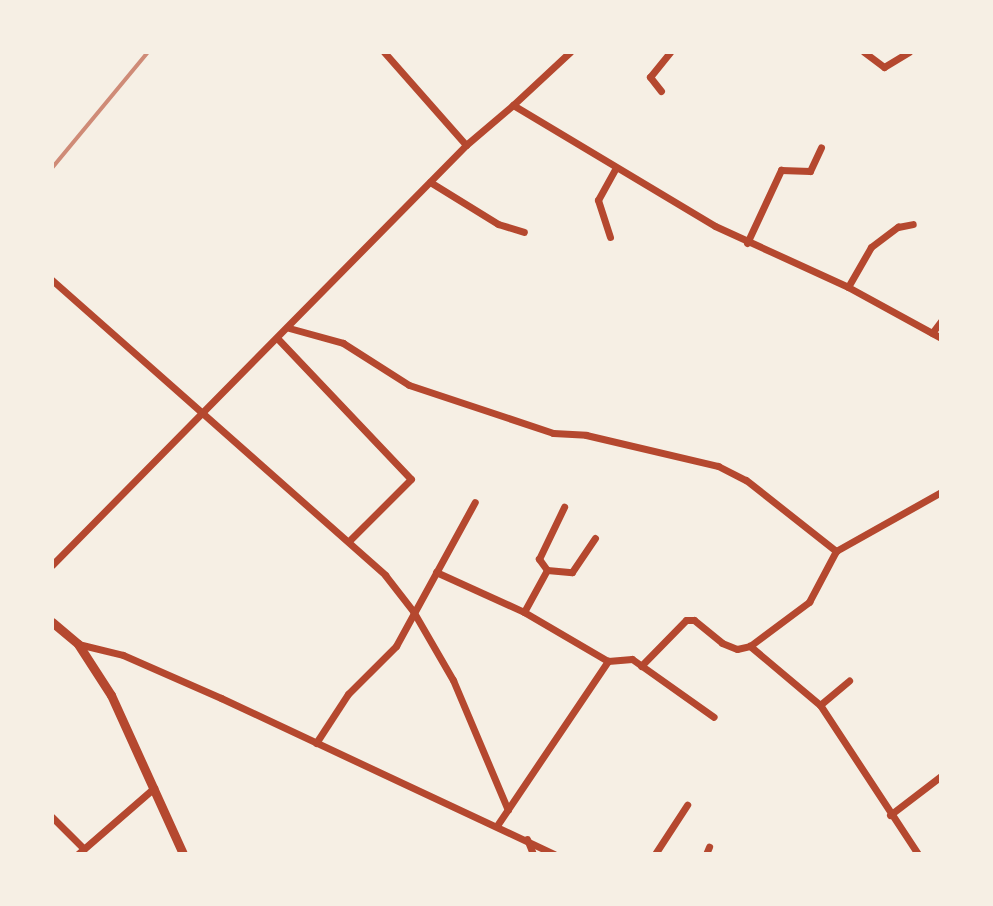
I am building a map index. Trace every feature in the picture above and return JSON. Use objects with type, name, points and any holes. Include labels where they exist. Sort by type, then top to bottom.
[{"type":"street","points":[[384,52],[466,145]]},
{"type":"street","points":[[52,565],[289,328],[466,145],[570,52]]},
{"type":"street","points":[[661,91],[650,77],[670,52]]},
{"type":"street","points":[[864,52],[884,67],[909,52]]},
{"type":"street","points":[[513,105],[747,243],[848,287],[941,338]]},
{"type":"street","points":[[747,243],[781,170],[810,171],[821,147]]},
{"type":"street","points":[[610,237],[598,200],[616,168]]},
{"type":"street","points":[[430,182],[498,224],[524,232]]},
{"type":"street","points":[[848,287],[883,236],[913,224]]},
{"type":"street","points":[[52,280],[350,540],[413,611],[453,680],[508,810]]},
{"type":"street","points":[[932,333],[941,321]]},
{"type":"street","points":[[289,328],[343,343],[409,385],[553,433],[586,435],[718,466],[746,480],[836,551]]},
{"type":"street","points":[[278,339],[411,479],[350,540]]},
{"type":"street","points":[[641,666],[686,620],[694,620],[722,643],[737,649],[750,646],[809,602],[836,551],[941,492]]},
{"type":"street","points":[[316,743],[348,694],[396,646],[475,502]]},
{"type":"street","points":[[564,507],[539,559],[547,570],[572,572],[595,538]]},
{"type":"street","points":[[524,612],[547,570]]},
{"type":"street","points":[[436,572],[524,612],[608,661]]},
{"type":"street","points":[[52,622],[78,644],[111,695],[183,854]]},
{"type":"street","points":[[78,644],[123,655],[498,824],[554,854]]},
{"type":"street","points":[[750,646],[820,705],[918,854]]},
{"type":"street","points":[[498,824],[608,661],[622,656],[641,666],[714,717]]},
{"type":"street","points":[[820,705],[849,681]]},
{"type":"street","points":[[890,815],[941,776]]},
{"type":"street","points":[[52,817],[81,852],[154,788]]},
{"type":"street","points":[[655,854],[687,805]]},
{"type":"street","points":[[527,839],[533,854]]},
{"type":"railway","points":[[52,168],[148,52]]}]
